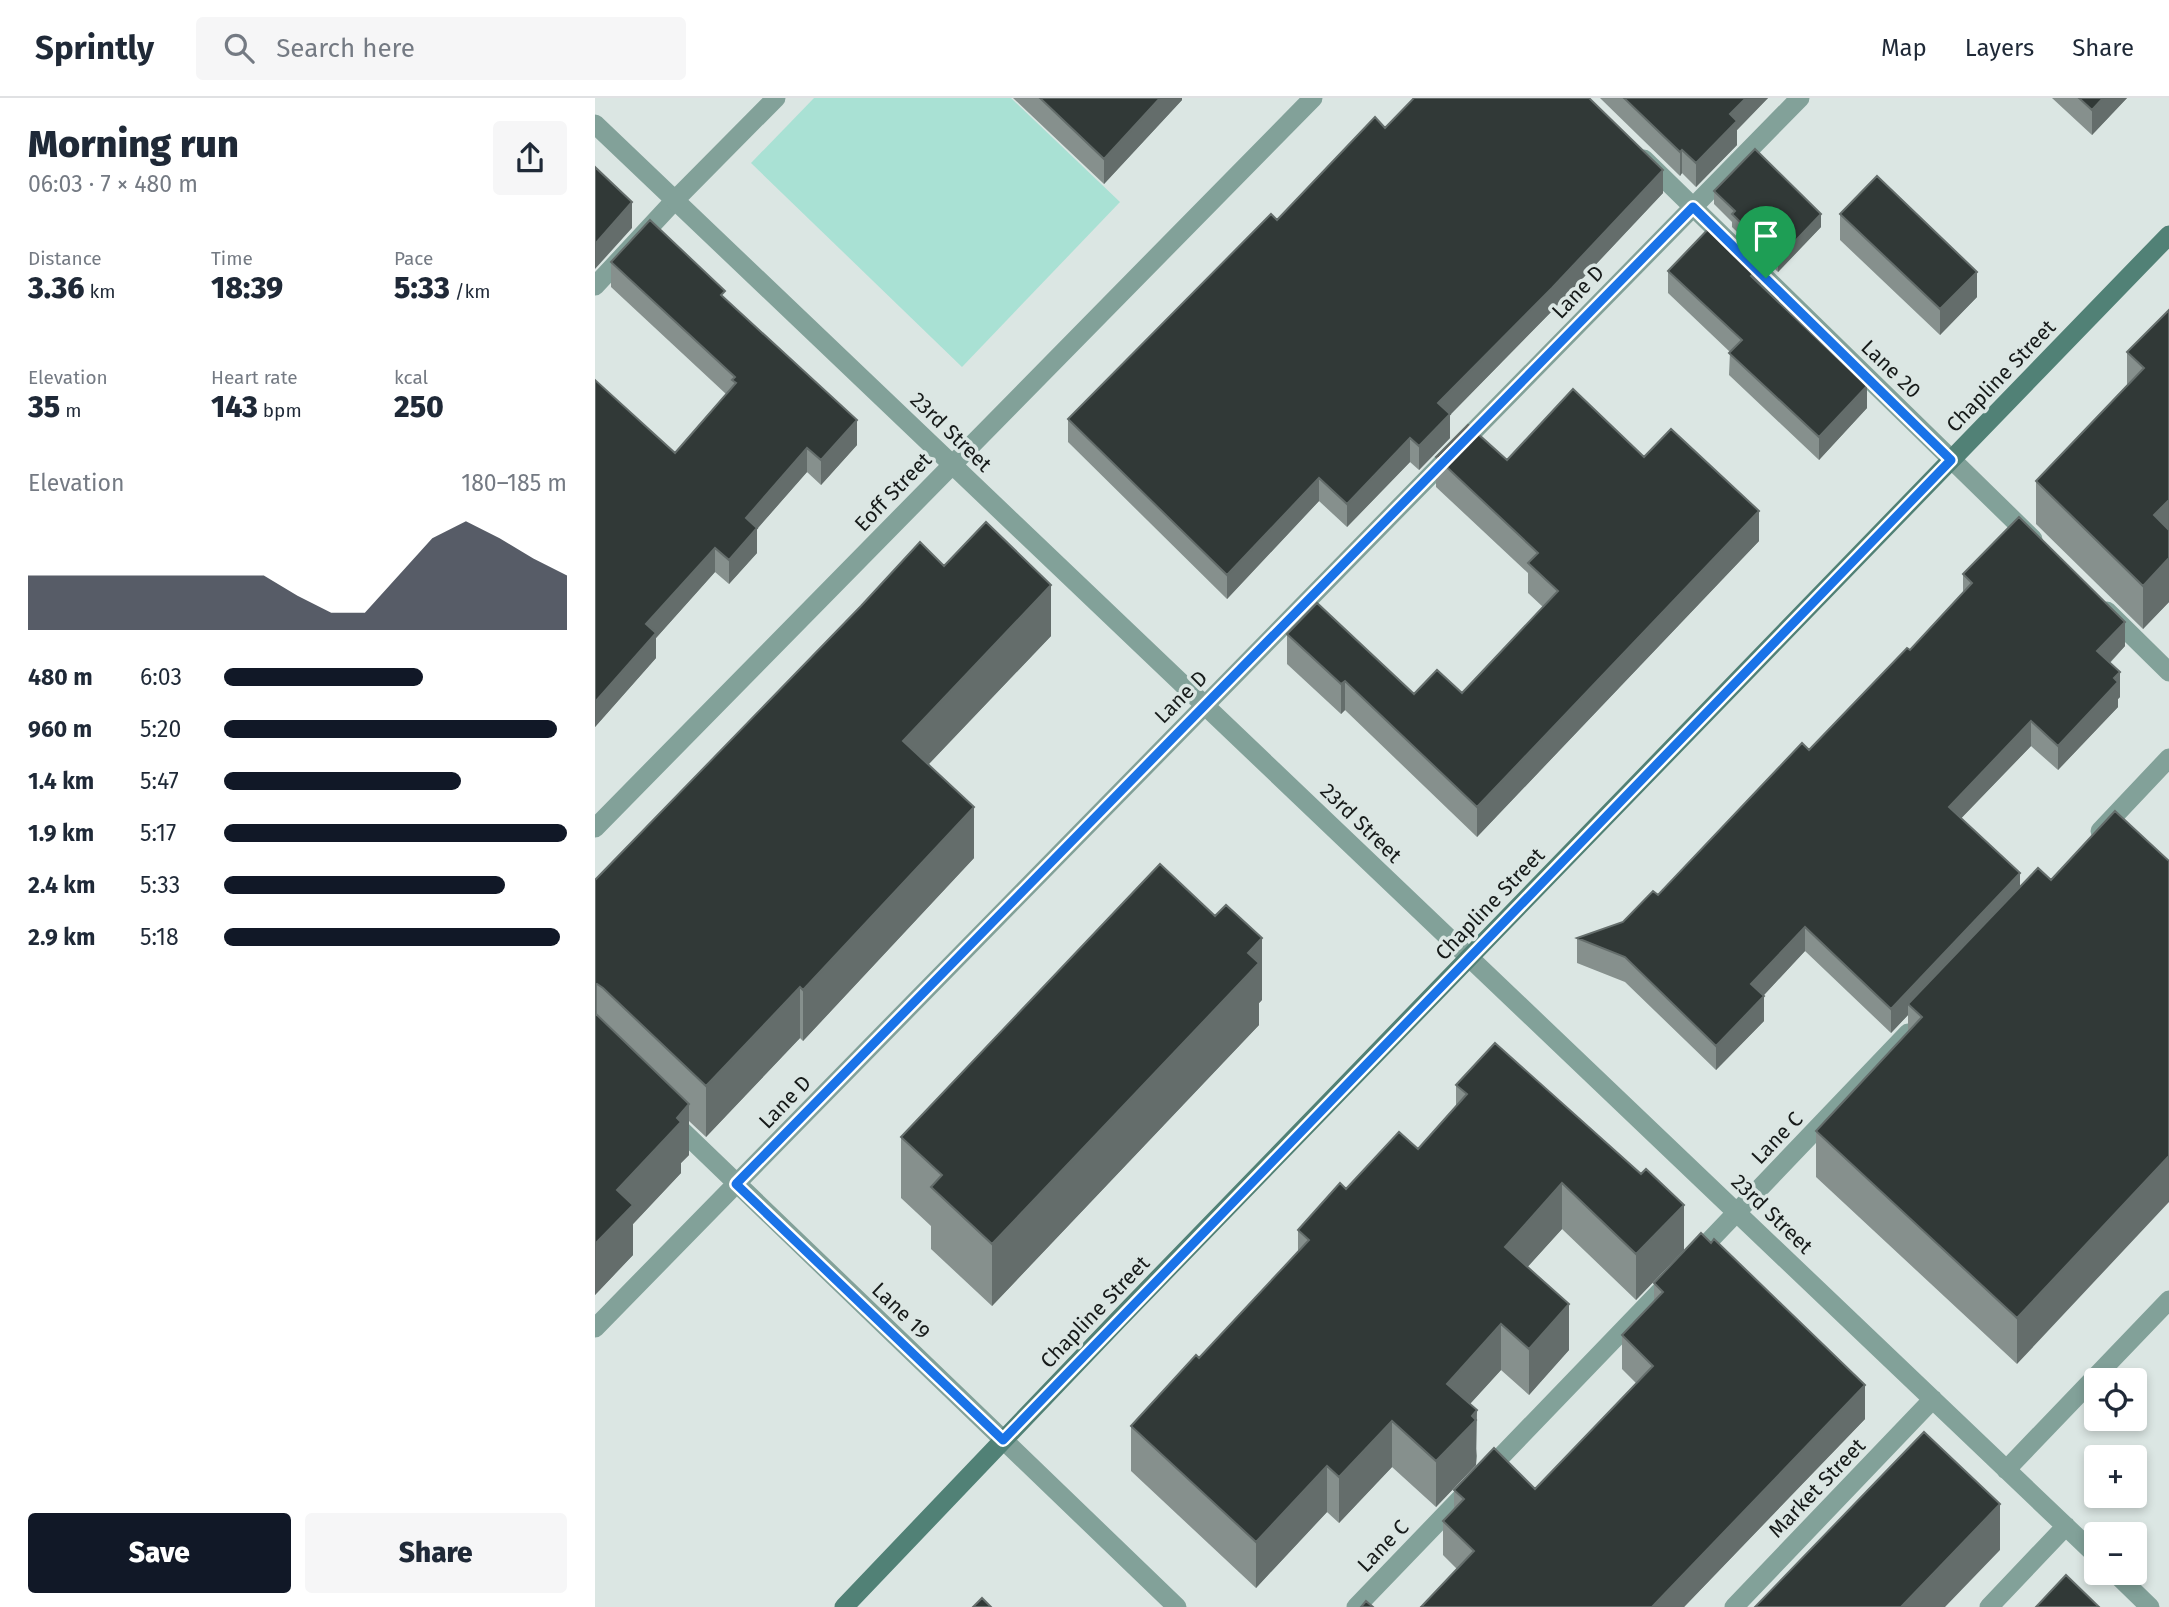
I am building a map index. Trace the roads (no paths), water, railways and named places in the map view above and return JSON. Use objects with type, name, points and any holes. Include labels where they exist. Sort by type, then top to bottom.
[{"type":"main road","name":"Chapline Street","points":[[844,1607],[2169,235]]},
{"type":"street","points":[[595,286],[776,98]]},
{"type":"street","name":"Eoff Street","points":[[595,828],[1313,98]]},
{"type":"street","name":"Lane D","points":[[595,1328],[1800,98]]},
{"type":"street","name":"23rd Street","points":[[595,124],[2084,1543]]},
{"type":"street","name":"Lane 20","points":[[1629,144],[2049,555]]},
{"type":"street","points":[[2089,594],[2169,672]]},
{"type":"street","points":[[2083,848],[2169,758]]},
{"type":"street","name":"Lane C","points":[[1356,1607],[1921,1020]]},
{"type":"street","name":"Lane 19","points":[[661,1111],[1177,1607]]},
{"type":"street","points":[[2006,1470],[2169,1300]]},
{"type":"street","name":"Market Street","points":[[1734,1607],[1933,1399]]},
{"type":"street","points":[[1989,1607],[2066,1526]]},
{"type":"street","points":[[2127,1585],[2150,1607]]}]
